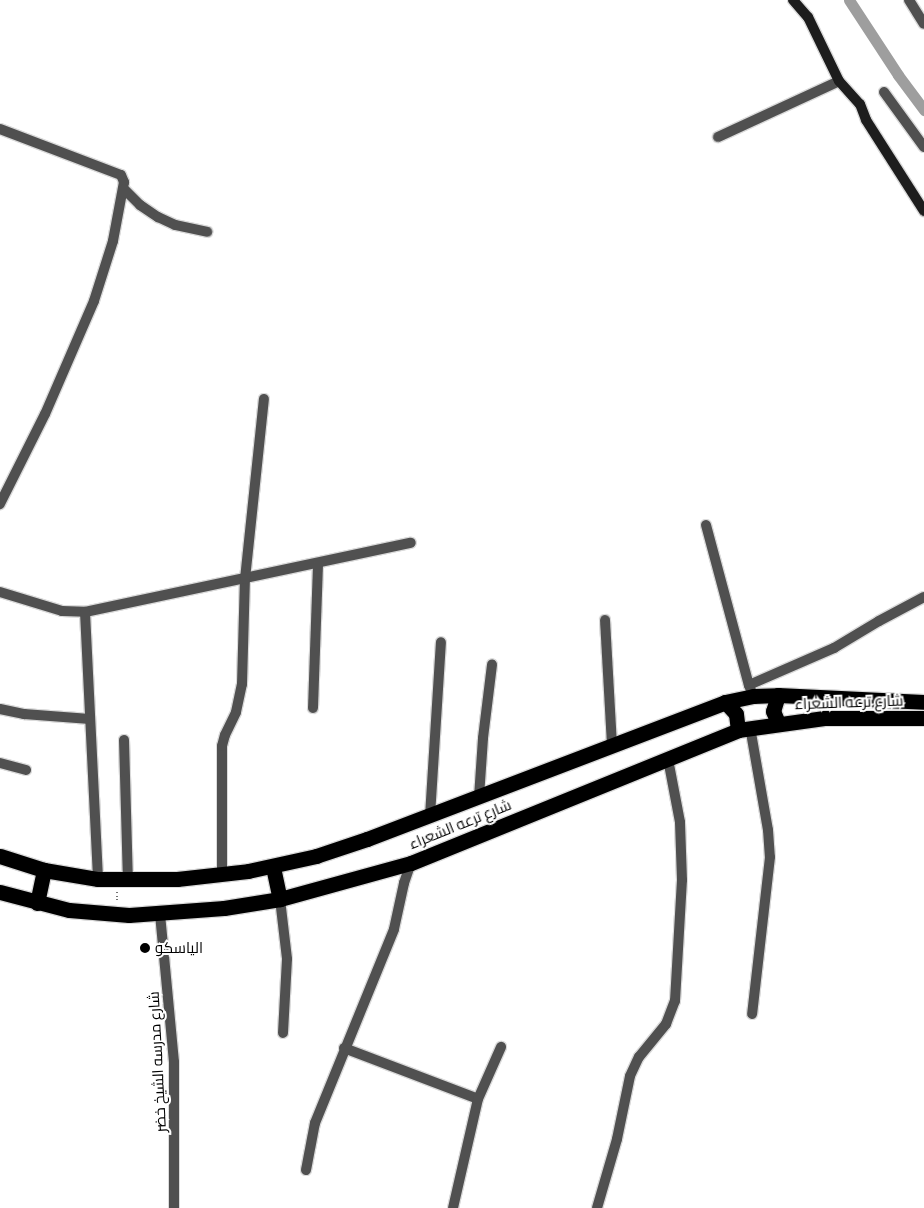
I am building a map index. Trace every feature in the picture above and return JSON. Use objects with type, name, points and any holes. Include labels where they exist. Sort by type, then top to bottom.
[{"type":"highway","name":"شارع ترعه الشعراء","points":[[0,856],[44,870],[98,879],[122,880],[222,875],[273,867],[316,856],[430,816],[725,702],[751,690],[778,695],[924,702]]},
{"type":"highway","points":[[778,695],[773,707],[778,723]]},
{"type":"highway","points":[[725,702],[736,714],[744,729]]},
{"type":"highway","name":"شارع ترعه الشعراء","points":[[0,892],[70,910],[117,914],[160,914],[224,908],[280,899],[411,863],[744,729],[778,723],[855,717],[924,718]]},
{"type":"highway","points":[[273,867],[280,899]]},
{"type":"highway","points":[[37,903],[44,870]]},
{"type":"street","points":[[793,0],[808,16],[839,80],[860,104],[866,120],[924,211]]},
{"type":"street","points":[[909,0],[924,24]]},
{"type":"street","points":[[718,137],[839,80]]},
{"type":"street","points":[[884,92],[924,147]]},
{"type":"street","points":[[0,129],[121,175],[124,189],[113,241],[94,301],[44,414],[0,504]]},
{"type":"street","points":[[124,189],[158,217],[175,225],[207,232]]},
{"type":"street","points":[[222,875],[222,746],[240,698],[245,579],[264,399]]},
{"type":"street","points":[[706,525],[751,690],[834,648],[874,623],[924,597]]},
{"type":"street","points":[[0,592],[62,611],[85,612],[411,543]]},
{"type":"street","points":[[313,708],[318,563]]},
{"type":"street","points":[[85,612],[98,879]]},
{"type":"street","points":[[605,620],[612,745]]},
{"type":"street","points":[[430,816],[441,642]]},
{"type":"street","points":[[479,796],[483,738],[492,666]]},
{"type":"street","points":[[0,709],[24,714],[90,719]]},
{"type":"street","points":[[744,729],[768,830],[770,856],[752,1014]]},
{"type":"street","points":[[122,880],[124,740]]},
{"type":"street","points":[[597,1208],[617,1139],[632,1071],[639,1057],[666,1024],[675,1001],[682,870],[680,822],[668,759]]},
{"type":"street","points":[[0,763],[26,770]]},
{"type":"street","points":[[306,1170],[315,1123],[344,1048],[394,930],[404,883],[411,863]]},
{"type":"street","points":[[280,899],[287,959],[283,1033]]},
{"type":"street","name":"شارع مدرسه الشيخ خضر","points":[[160,914],[174,1062],[174,1208]]},
{"type":"street","points":[[453,1208],[478,1099],[501,1047]]},
{"type":"street","points":[[344,1048],[478,1099]]},
{"type":"path","points":[[117,914],[122,880]]},
{"type":"waterway","points":[[849,0],[898,75],[924,110]]},
{"type":"place","name":"الياسكو","points":[[145,948]]}]
